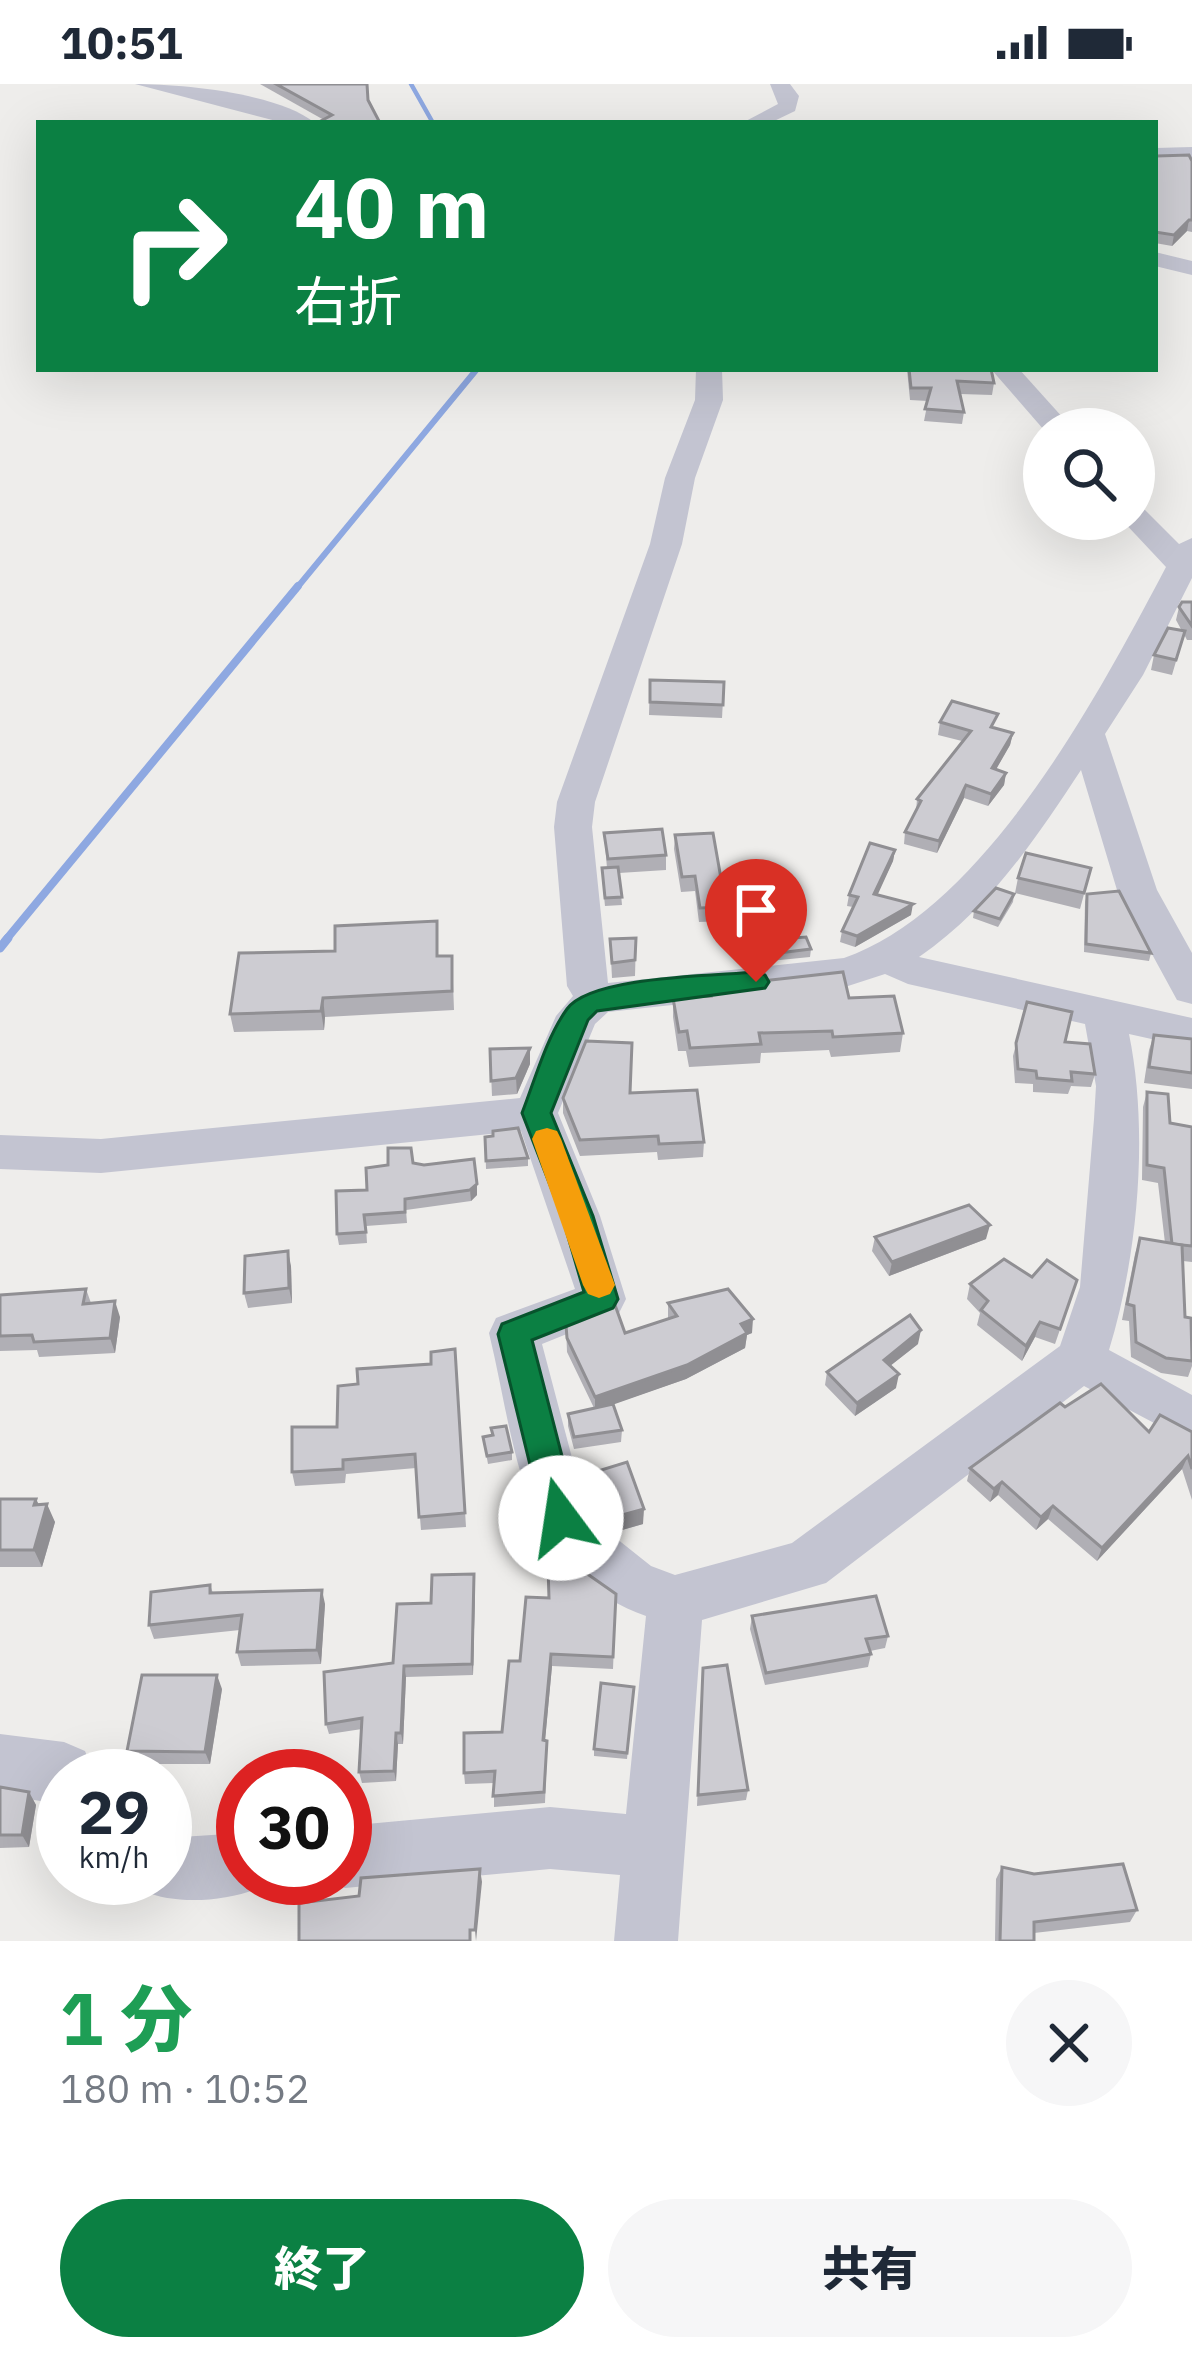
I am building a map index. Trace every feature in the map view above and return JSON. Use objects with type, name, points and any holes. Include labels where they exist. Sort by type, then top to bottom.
[{"type":"street","points":[[146,84],[266,109],[296,120]]},
{"type":"street","points":[[759,120],[788,106],[789,96],[780,84]]},
{"type":"street","points":[[1158,154],[1192,154]]},
{"type":"street","points":[[1158,260],[1192,268]]},
{"type":"street","points":[[597,999],[588,986],[573,827],[576,802],[666,544],[680,478],[709,400],[709,372]]},
{"type":"street","points":[[1007,372],[1040,408]]},
{"type":"street","points":[[1104,1013],[1118,1086],[1105,1287],[1081,1359],[807,1565],[675,1601],[632,1586],[583,1545],[561,1518],[514,1334],[602,1299],[578,1216],[536,1113],[577,1016],[597,999],[848,973],[890,957],[936,926],[1011,846],[1126,676],[1187,556],[1155,532]]},
{"type":"street","points":[[1087,734],[1137,890],[1192,990]]},
{"type":"street","points":[[890,957],[908,970],[1192,1033]]},
{"type":"street","points":[[0,1152],[101,1156],[536,1113]]},
{"type":"street","points":[[1081,1359],[1192,1420]]},
{"type":"street","points":[[646,1941],[675,1601]]},
{"type":"street","points":[[0,1764],[36,1768]]},
{"type":"street","points":[[372,1854],[550,1838],[656,1848]]},
{"type":"building","points":[[276,84],[367,84],[368,100],[378,120],[323,120],[332,115]]},
{"type":"building","points":[[1189,155],[1192,220],[1174,235],[1158,232],[1158,156]]},
{"type":"building","points":[[909,372],[992,372],[994,383],[957,381],[964,412],[925,409],[931,388],[911,388]]},
{"type":"building","points":[[1192,602],[1192,626],[1179,607]]},
{"type":"building","points":[[1168,628],[1185,631],[1176,660],[1154,655]]},
{"type":"building","points":[[650,680],[724,682],[723,705],[650,702]]},
{"type":"building","points":[[952,701],[998,714],[991,727],[1013,733],[992,768],[1006,773],[991,794],[966,785],[939,841],[905,832],[921,801],[917,799],[971,731],[940,722]]},
{"type":"building","points":[[662,829],[666,855],[608,859],[604,833]]},
{"type":"building","points":[[713,833],[726,907],[700,908],[695,876],[682,877],[675,835]]},
{"type":"building","points":[[870,843],[895,850],[874,894],[913,904],[857,936],[842,931],[858,897],[849,895]]},
{"type":"building","points":[[1026,853],[1091,868],[1084,893],[1018,878]]},
{"type":"building","points":[[618,867],[622,897],[605,898],[602,868]]},
{"type":"building","points":[[996,888],[1014,894],[1000,919],[974,911]]},
{"type":"building","points":[[1119,891],[1151,953],[1086,944],[1087,894]]},
{"type":"building","points":[[437,921],[437,956],[452,956],[452,991],[323,998],[321,1011],[230,1014],[239,953],[335,951],[335,926]]},
{"type":"building","points":[[806,937],[811,949],[770,954],[766,940]]},
{"type":"building","points":[[636,938],[635,960],[612,963],[610,939]]},
{"type":"building","points":[[843,972],[849,998],[894,996],[903,1033],[833,1037],[832,1031],[759,1033],[761,1044],[690,1048],[687,1031],[679,1032],[673,998],[711,996],[709,988],[718,986]]},
{"type":"building","points":[[1027,1002],[1072,1012],[1065,1042],[1090,1044],[1095,1074],[1071,1072],[1072,1081],[1037,1078],[1036,1071],[1018,1069],[1016,1043]]},
{"type":"building","points":[[1154,1035],[1192,1039],[1192,1073],[1149,1067]]},
{"type":"building","points":[[586,1041],[632,1043],[630,1093],[697,1090],[704,1142],[659,1144],[658,1136],[580,1140],[563,1098]]},
{"type":"building","points":[[530,1048],[516,1078],[491,1081],[490,1049]]},
{"type":"building","points":[[1147,1092],[1168,1094],[1170,1123],[1192,1127],[1192,1246],[1172,1244],[1164,1168],[1147,1165]]},
{"type":"building","points":[[518,1128],[528,1158],[486,1161],[485,1137],[493,1136],[493,1131]]},
{"type":"building","points":[[388,1148],[411,1148],[413,1163],[424,1165],[474,1159],[477,1184],[470,1190],[405,1199],[405,1212],[364,1215],[366,1232],[337,1234],[336,1191],[367,1190],[366,1168],[388,1165]]},
{"type":"building","points":[[969,1205],[990,1225],[892,1262],[875,1237]]},
{"type":"building","points":[[1140,1238],[1182,1245],[1192,1361],[1166,1358],[1136,1342],[1134,1306],[1127,1304]]},
{"type":"building","points":[[288,1251],[289,1288],[244,1293],[245,1256]]},
{"type":"building","points":[[1004,1259],[1032,1277],[1047,1260],[1077,1280],[1060,1329],[1040,1322],[1026,1346],[981,1310],[988,1301],[970,1284]]},
{"type":"building","points":[[86,1289],[83,1304],[115,1301],[110,1338],[34,1342],[32,1335],[0,1336],[0,1295]]},
{"type":"building","points":[[728,1289],[753,1319],[741,1324],[747,1333],[687,1365],[595,1397],[567,1338],[566,1325],[615,1305],[625,1333],[677,1316],[668,1303]]},
{"type":"building","points":[[910,1315],[921,1330],[884,1360],[899,1374],[857,1403],[827,1372]]},
{"type":"building","points":[[455,1349],[465,1513],[419,1517],[415,1454],[343,1460],[343,1469],[292,1472],[292,1427],[337,1427],[338,1386],[358,1384],[357,1369],[431,1364],[431,1352]]},
{"type":"building","points":[[1101,1384],[1149,1432],[1160,1415],[1192,1432],[1192,1469],[1188,1456],[1102,1548],[1053,1506],[1041,1517],[1002,1482],[994,1489],[970,1468],[1060,1403],[1065,1407]]},
{"type":"building","points":[[613,1404],[622,1430],[574,1437],[568,1414]]},
{"type":"building","points":[[506,1426],[512,1452],[487,1456],[483,1437],[493,1435],[491,1428]]},
{"type":"building","points":[[627,1462],[644,1509],[615,1517],[589,1490],[585,1475]]},
{"type":"building","points":[[0,1499],[36,1499],[34,1505],[47,1504],[34,1550],[0,1550]]},
{"type":"building","points":[[576,1566],[616,1594],[613,1657],[551,1654],[543,1740],[547,1741],[544,1792],[493,1796],[495,1771],[464,1773],[464,1733],[502,1732],[509,1661],[520,1661],[526,1597],[549,1598],[548,1567]]},
{"type":"building","points":[[474,1574],[472,1664],[404,1666],[394,1771],[372,1772],[372,1749],[360,1749],[362,1718],[326,1724],[324,1672],[393,1663],[397,1604],[431,1603],[432,1575]]},
{"type":"building","points":[[210,1585],[210,1593],[322,1590],[317,1650],[237,1652],[242,1615],[149,1625],[151,1592]]},
{"type":"building","points":[[876,1596],[888,1636],[866,1639],[871,1654],[766,1673],[752,1616]]},
{"type":"building","points":[[727,1665],[748,1790],[698,1795],[703,1668]]},
{"type":"building","points":[[142,1675],[217,1675],[205,1752],[127,1749]]},
{"type":"building","points":[[601,1683],[634,1687],[627,1753],[594,1749]]},
{"type":"building","points":[[0,1787],[29,1792],[22,1835],[0,1835]]},
{"type":"building","points":[[1123,1864],[1137,1910],[1034,1922],[1034,1941],[1000,1941],[1002,1867],[1034,1874]]},
{"type":"building","points":[[480,1869],[470,1941],[299,1941],[299,1905],[372,1905],[372,1877]]},
{"type":"waterway","points":[[411,84],[431,120]]},
{"type":"waterway","points":[[296,589],[475,372]]},
{"type":"waterway","points":[[5,941],[298,586]]},
{"type":"waterway","points":[[0,948],[8,938]]},
{"type":"slow traffic","points":[[547,1139],[599,1285]]},
{"type":"route","points":[[561,1518],[514,1334],[602,1299],[578,1216],[536,1113],[577,1016],[588,1004],[618,995],[756,982]]}]
